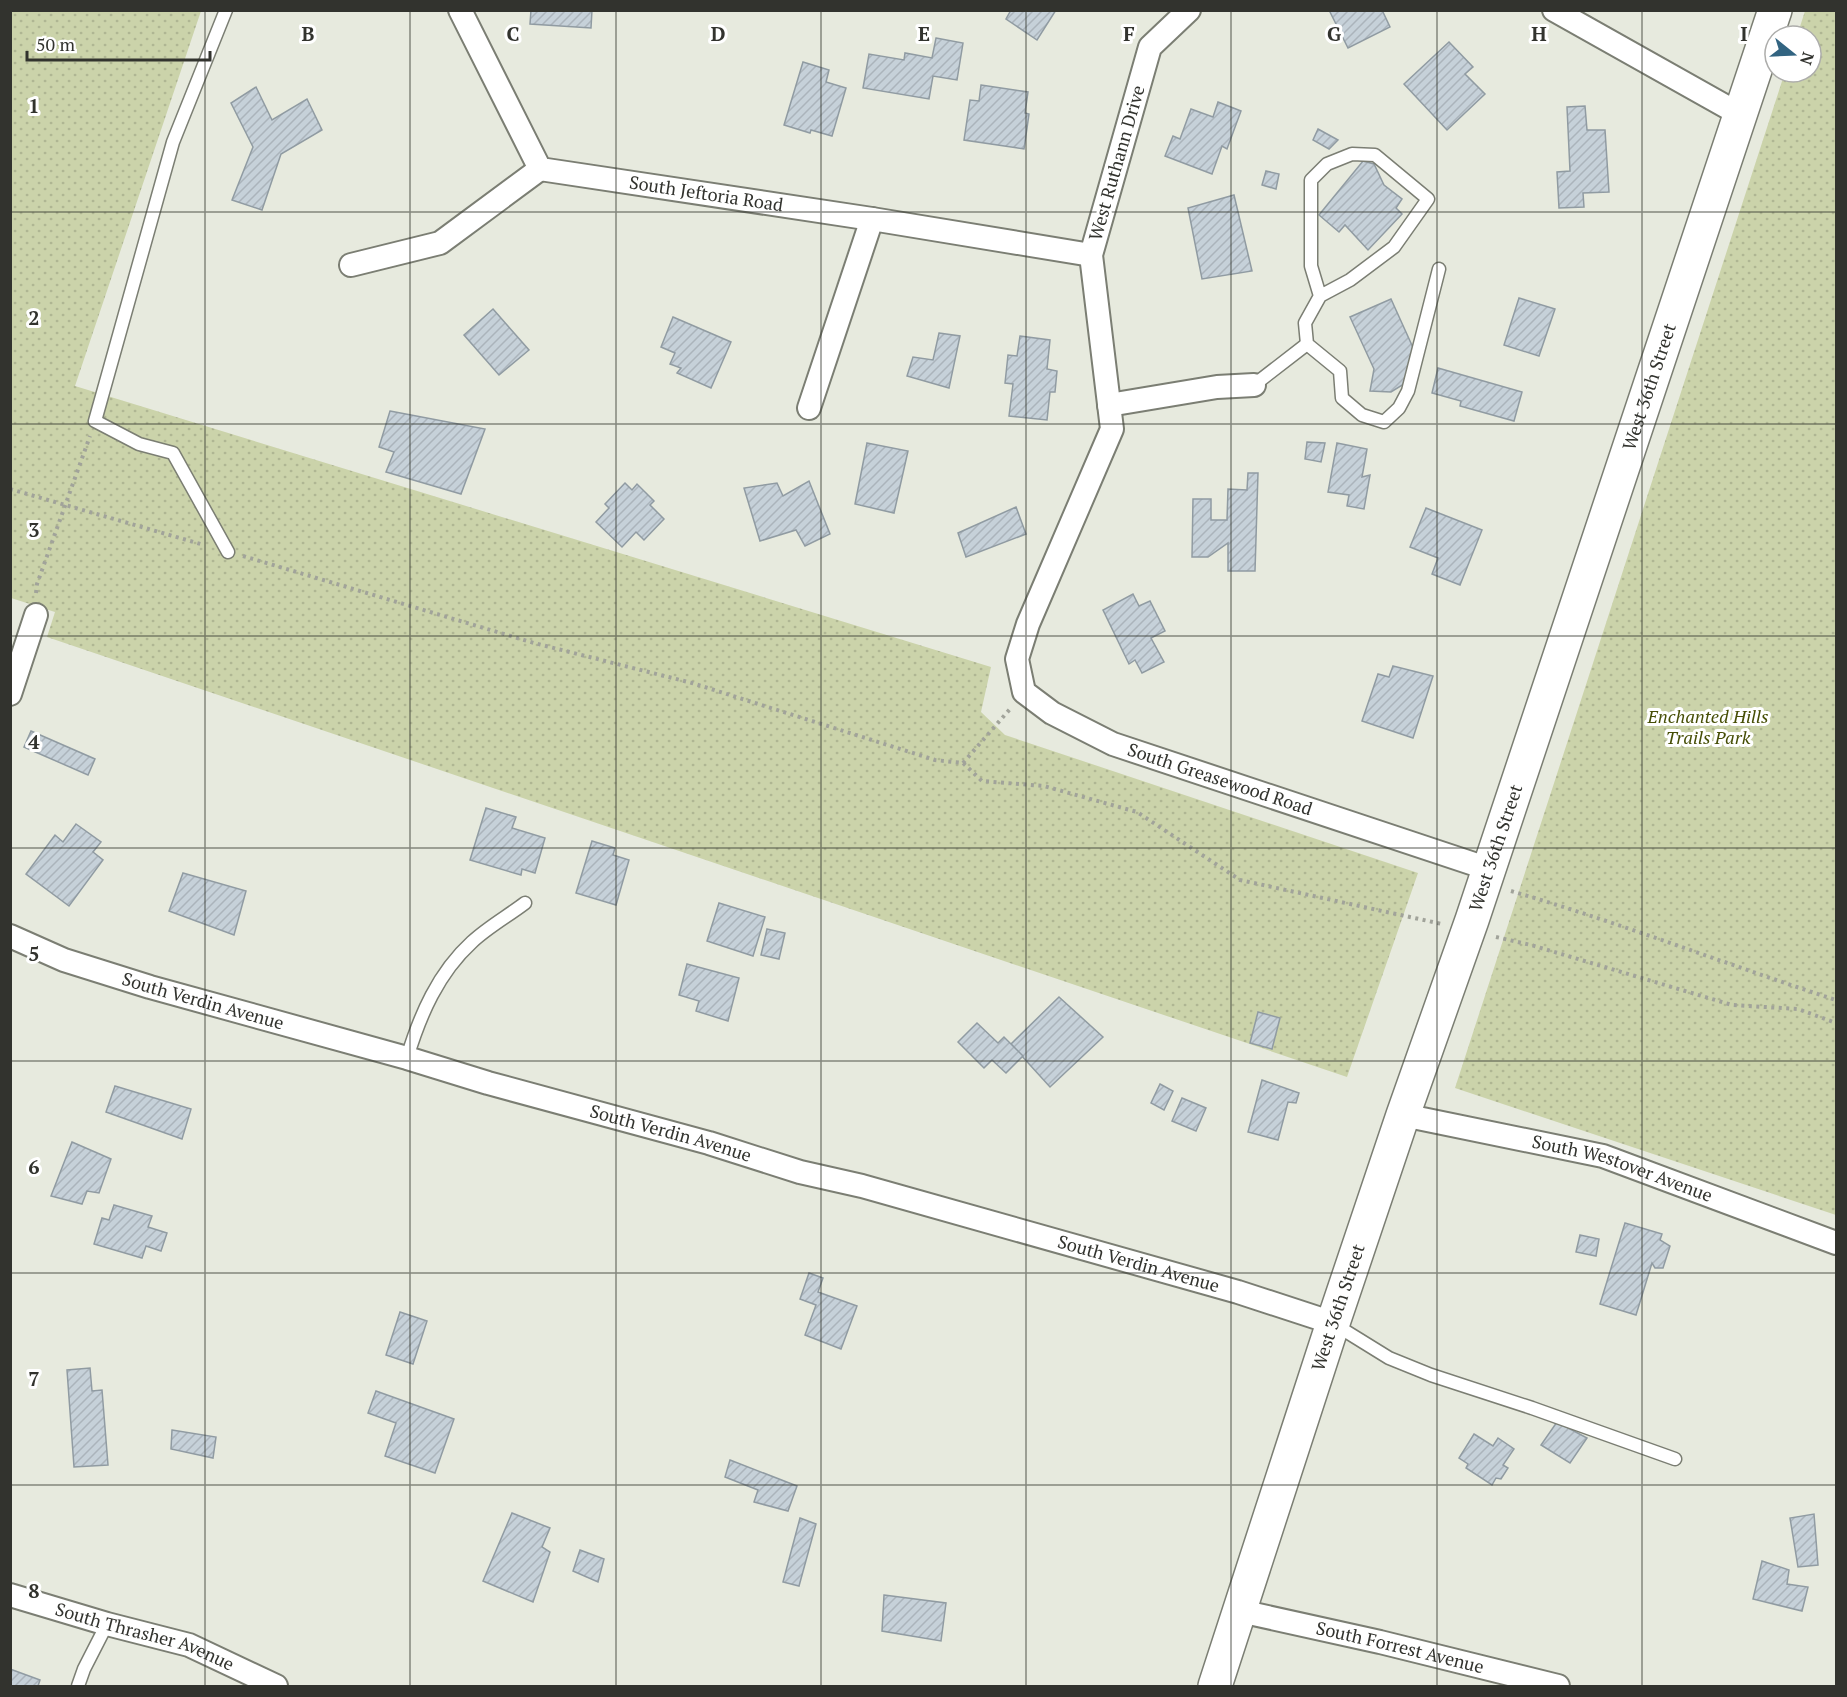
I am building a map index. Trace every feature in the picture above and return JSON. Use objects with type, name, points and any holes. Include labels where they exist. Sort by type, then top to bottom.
[{"type":"street","points":[[351,265],[440,243],[540,169],[460,10]]},
{"type":"street","name":"West Ruthann Drive","points":[[1024,692],[1017,659],[1028,624],[1112,429],[1091,255],[1150,47],[1189,10]]},
{"type":"street","points":[[1554,10],[1741,115]]},
{"type":"street","name":"West 36th Street","points":[[1215,1686],[1333,1323],[1487,876],[1775,10]]},
{"type":"street","name":"South Jeftoria Road","points":[[540,169],[1091,255]]},
{"type":"street","points":[[809,408],[872,219]]},
{"type":"street","points":[[1109,405],[1217,387],[1254,385]]},
{"type":"street","points":[[10,694],[36,615]]},
{"type":"street","name":"South Greasewood Road","points":[[1024,692],[1052,713],[1113,744],[1487,876]]},
{"type":"street","name":"South Verdin Avenue","points":[[10,936],[64,960],[150,987],[709,1143],[800,1172],[862,1186],[1238,1292],[1333,1323]]},
{"type":"street","name":"South Westover Avenue","points":[[1403,1115],[1603,1156],[1836,1243]]},
{"type":"street","name":"South Thrasher Avenue","points":[[10,1595],[189,1645],[276,1686]]},
{"type":"street","name":"South Forrest Avenue","points":[[1240,1611],[1380,1642],[1558,1686]]},
{"type":"lane","points":[[226,10],[173,142],[95,421],[139,444],[172,453],[228,552]]},
{"type":"lane","points":[[1320,296],[1311,266],[1311,180],[1327,164],[1352,154],[1375,155],[1428,199],[1394,247],[1350,280],[1320,296],[1305,322],[1307,344],[1341,371],[1342,398],[1362,415],[1384,422],[1399,408],[1408,391],[1439,269]]},
{"type":"lane","points":[[1254,385],[1307,344]]},
{"type":"lane","points":[[407,1058],[417,1023],[440,979],[472,941],[525,903]]},
{"type":"lane","points":[[1333,1323],[1389,1358],[1431,1375],[1675,1459]]},
{"type":"lane","points":[[78,1686],[84,1669],[108,1624]]},
{"type":"path","points":[[36,615],[37,584],[95,421]]},
{"type":"path","points":[[10,489],[534,643],[692,683],[935,760],[963,763],[982,781],[1044,786],[1137,812],[1240,880],[1531,945],[1732,1005],[1798,1009],[1836,1023]]},
{"type":"path","points":[[963,763],[1024,692]]},
{"type":"path","points":[[1487,876],[1742,969],[1836,1000]]},
{"type":"green space","points":[[11,11],[201,11],[75,386],[991,667],[981,712],[1005,735],[1418,873],[1347,1077],[47,637],[55,612],[11,598]]},
{"type":"green space","name":"Enchanted Hills Trails Park","points":[[1805,11],[1836,11],[1836,1215],[1455,1088],[1781,84],[1823,84],[1823,24],[1801,24]]},
{"type":"building","points":[[531,10],[592,10],[591,28],[530,24]]},
{"type":"building","points":[[1011,10],[1056,10],[1037,40],[1006,19]]},
{"type":"building","points":[[1329,10],[1382,10],[1390,27],[1348,48]]},
{"type":"building","points":[[936,38],[963,43],[957,80],[933,76],[929,99],[863,88],[869,54],[904,60],[905,53],[932,58]]},
{"type":"building","points":[[1449,42],[1473,67],[1465,74],[1485,94],[1447,130],[1404,84]]},
{"type":"building","points":[[803,62],[829,70],[826,82],[846,88],[832,136],[811,130],[810,133],[784,125]]},
{"type":"building","points":[[981,85],[1028,92],[1025,113],[1029,114],[1024,149],[964,140],[970,100],[979,101]]},
{"type":"building","points":[[256,87],[272,120],[307,99],[322,130],[281,154],[262,210],[232,200],[253,147],[231,103]]},
{"type":"building","points":[[1218,102],[1241,111],[1227,149],[1222,146],[1212,174],[1165,156],[1173,136],[1180,139],[1191,109],[1213,117]]},
{"type":"building","points":[[1585,106],[1587,130],[1605,130],[1609,192],[1583,193],[1584,207],[1559,208],[1557,172],[1570,171],[1567,107]]},
{"type":"building","points":[[1318,129],[1338,140],[1329,149],[1313,140]]},
{"type":"building","points":[[1363,161],[1374,164],[1384,185],[1402,199],[1396,208],[1402,214],[1368,250],[1345,225],[1339,232],[1319,215]]},
{"type":"building","points":[[1266,171],[1279,174],[1276,189],[1262,185]]},
{"type":"building","points":[[1234,195],[1252,271],[1202,279],[1188,208]]},
{"type":"building","points":[[1519,298],[1555,309],[1539,356],[1504,345]]},
{"type":"building","points":[[1391,299],[1415,352],[1404,384],[1391,392],[1370,391],[1374,369],[1350,317]]},
{"type":"building","points":[[493,309],[529,350],[499,375],[464,335]]},
{"type":"building","points":[[673,317],[731,342],[711,388],[677,373],[681,368],[670,364],[675,353],[661,347]]},
{"type":"building","points":[[939,333],[960,336],[949,388],[907,376],[913,357],[933,360]]},
{"type":"building","points":[[1020,336],[1050,340],[1047,369],[1057,371],[1055,392],[1050,392],[1047,420],[1009,416],[1013,384],[1005,383],[1008,355],[1017,356]]},
{"type":"building","points":[[1438,368],[1522,392],[1514,421],[1460,406],[1461,401],[1432,393]]},
{"type":"building","points":[[390,411],[485,429],[461,494],[386,472],[394,452],[379,447]]},
{"type":"building","points":[[1307,442],[1325,443],[1321,462],[1305,459]]},
{"type":"building","points":[[867,443],[908,451],[894,513],[855,504]]},
{"type":"building","points":[[1337,443],[1367,449],[1362,477],[1370,475],[1364,509],[1347,506],[1349,495],[1328,492]]},
{"type":"building","points":[[1248,473],[1258,473],[1255,571],[1228,571],[1228,543],[1208,557],[1192,557],[1193,499],[1211,499],[1211,520],[1227,520],[1228,489],[1247,490]]},
{"type":"building","points":[[809,481],[830,534],[805,546],[796,530],[760,541],[744,488],[777,483],[783,496]]},
{"type":"building","points":[[625,483],[632,490],[637,484],[654,501],[650,505],[664,519],[644,540],[636,532],[622,547],[596,522],[609,508],[605,504]]},
{"type":"building","points":[[1016,507],[1026,534],[966,557],[958,533]]},
{"type":"building","points":[[1426,508],[1482,530],[1460,585],[1432,574],[1438,558],[1410,547]]},
{"type":"building","points":[[1133,594],[1139,606],[1150,601],[1165,631],[1151,638],[1164,662],[1142,673],[1135,660],[1129,664],[1103,610]]},
{"type":"building","points":[[1393,666],[1433,676],[1413,738],[1362,721],[1378,674],[1389,677]]},
{"type":"building","points":[[31,731],[95,759],[88,775],[24,747]]},
{"type":"building","points":[[486,808],[516,817],[512,828],[545,838],[535,873],[522,869],[521,875],[470,860]]},
{"type":"building","points":[[76,824],[101,842],[93,852],[103,860],[69,906],[26,874],[55,835],[63,842]]},
{"type":"building","points":[[592,841],[615,848],[613,855],[629,860],[616,905],[576,893]]},
{"type":"building","points":[[183,873],[246,891],[234,935],[169,911]]},
{"type":"building","points":[[719,903],[765,917],[753,956],[707,941]]},
{"type":"building","points":[[767,929],[785,933],[779,959],[761,955]]},
{"type":"building","points":[[687,964],[739,978],[728,1021],[696,1011],[699,1001],[679,995]]},
{"type":"building","points":[[1059,997],[1103,1037],[1050,1087],[1011,1044]]},
{"type":"building","points":[[1258,1012],[1280,1018],[1272,1049],[1250,1043]]},
{"type":"building","points":[[977,1023],[998,1043],[1004,1037],[1023,1056],[1006,1073],[992,1060],[984,1068],[958,1042]]},
{"type":"building","points":[[1262,1080],[1299,1093],[1296,1103],[1288,1102],[1278,1140],[1248,1132]]},
{"type":"building","points":[[1160,1084],[1173,1091],[1164,1110],[1151,1103]]},
{"type":"building","points":[[115,1086],[191,1109],[182,1139],[106,1112]]},
{"type":"building","points":[[1182,1098],[1206,1108],[1196,1131],[1172,1121]]},
{"type":"building","points":[[72,1142],[111,1159],[99,1193],[87,1191],[82,1204],[51,1196]]},
{"type":"building","points":[[114,1205],[152,1216],[148,1227],[167,1233],[161,1251],[146,1246],[142,1258],[94,1244],[102,1218],[109,1220]]},
{"type":"building","points":[[1625,1223],[1662,1234],[1660,1240],[1670,1246],[1663,1268],[1655,1268],[1652,1263],[1636,1315],[1600,1304]]},
{"type":"building","points":[[1580,1235],[1599,1239],[1596,1256],[1576,1252]]},
{"type":"building","points":[[809,1273],[823,1278],[818,1292],[857,1306],[841,1349],[805,1335],[816,1305],[800,1299]]},
{"type":"building","points":[[400,1312],[427,1321],[413,1364],[386,1355]]},
{"type":"building","points":[[90,1368],[92,1391],[102,1390],[108,1465],[74,1467],[67,1370]]},
{"type":"building","points":[[376,1391],[454,1419],[435,1473],[385,1456],[396,1423],[368,1413]]},
{"type":"building","points":[[1557,1422],[1587,1438],[1570,1463],[1541,1445]]},
{"type":"building","points":[[172,1430],[216,1437],[213,1458],[171,1449]]},
{"type":"building","points":[[1474,1434],[1493,1446],[1498,1438],[1514,1449],[1503,1465],[1508,1468],[1501,1479],[1496,1478],[1492,1485],[1466,1468],[1468,1464],[1459,1458]]},
{"type":"building","points":[[730,1460],[797,1486],[788,1511],[754,1502],[758,1490],[725,1477]]},
{"type":"building","points":[[512,1513],[550,1528],[542,1547],[550,1552],[533,1602],[483,1581]]},
{"type":"building","points":[[1814,1514],[1818,1565],[1798,1567],[1790,1518]]},
{"type":"building","points":[[800,1518],[816,1524],[799,1586],[783,1582]]},
{"type":"building","points":[[580,1550],[604,1559],[598,1582],[573,1571]]},
{"type":"building","points":[[1762,1561],[1789,1570],[1787,1584],[1808,1587],[1802,1611],[1753,1599]]},
{"type":"building","points":[[884,1595],[946,1603],[941,1641],[882,1631]]},
{"type":"building","points":[[10,1669],[40,1680],[38,1686],[10,1686]]}]
